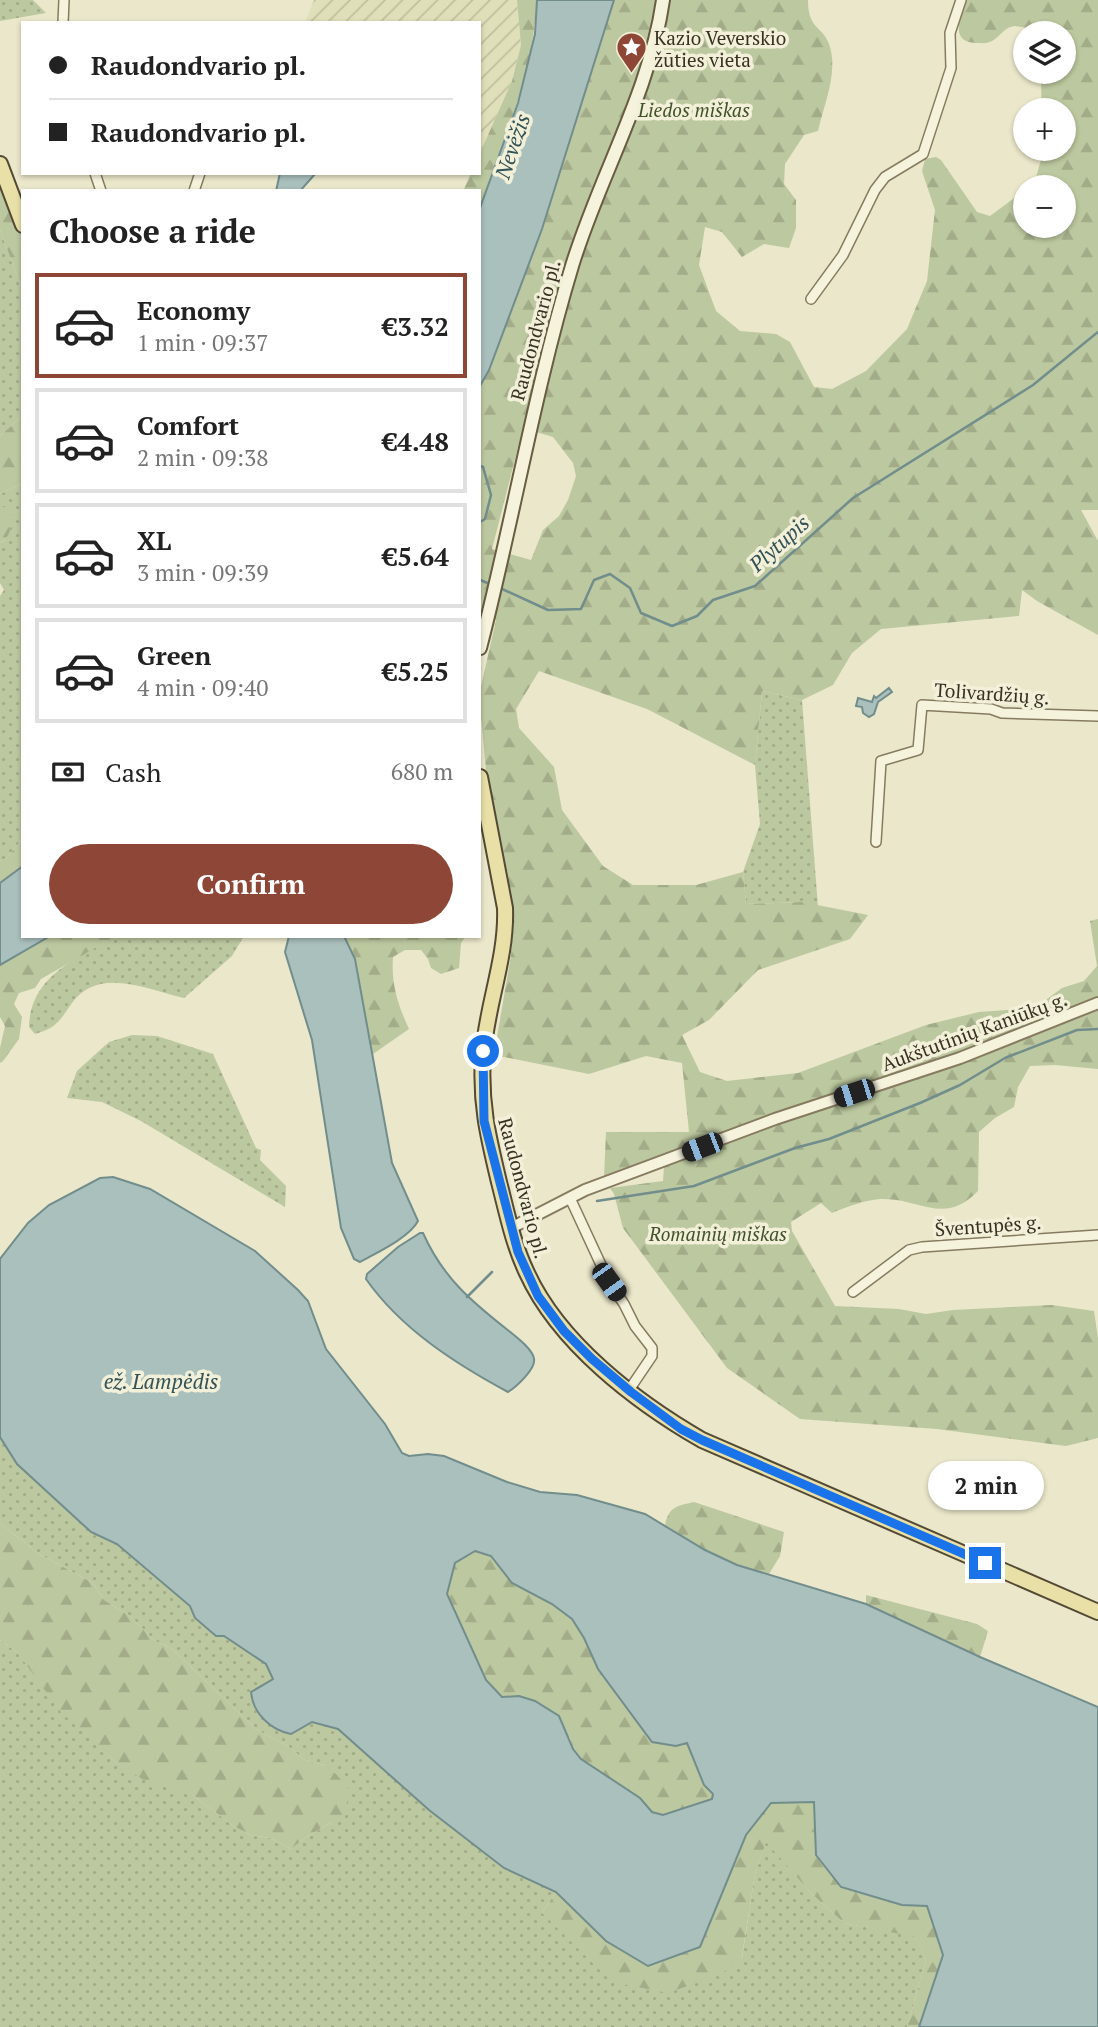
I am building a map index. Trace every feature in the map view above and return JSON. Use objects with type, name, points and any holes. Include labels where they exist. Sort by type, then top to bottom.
[{"type":"main road","name":"Raudondvario pl.","points":[[481,637],[538,390],[573,263],[659,30],[663,0]]},
{"type":"main road","points":[[0,164],[21,220]]},
{"type":"main road","name":"Raudondvario pl.","points":[[481,782],[505,908],[503,948],[483,1051],[484,1121],[511,1228],[526,1272],[550,1314],[574,1341],[629,1390],[681,1429],[712,1446],[1098,1612]]},
{"type":"street","points":[[63,21],[64,0]]},
{"type":"street","points":[[811,299],[843,255],[875,190],[885,177],[923,154],[951,68],[950,33],[961,0]]},
{"type":"street","name":"Tolivardžių g.","points":[[876,842],[881,761],[918,750],[922,705],[991,709],[1002,713],[1098,716]]},
{"type":"street","name":"Aukštutinių Kaniūkų g.","points":[[511,1228],[585,1190],[775,1119],[960,1058],[1098,1003]]},
{"type":"street","points":[[570,1198],[609,1282],[635,1326],[652,1348],[652,1356],[629,1390]]},
{"type":"street","name":"Šventupės g.","points":[[853,1292],[909,1250],[1098,1235]]},
{"type":"green space","points":[[0,0],[33,0],[46,13],[0,21]]},
{"type":"green space","points":[[314,0],[517,0],[521,45],[512,81],[481,151],[481,21],[306,21]]},
{"type":"green space","points":[[517,0],[537,0],[524,80],[481,205],[481,189],[464,189],[470,175],[481,175],[481,151],[512,81],[521,45]]},
{"type":"green space","name":"Liedos miškas","points":[[614,0],[808,0],[810,17],[829,44],[832,65],[827,99],[818,131],[804,135],[785,164],[784,184],[796,200],[796,228],[789,248],[764,244],[742,257],[722,232],[705,227],[699,265],[716,311],[740,331],[776,334],[790,342],[814,387],[832,389],[866,371],[907,329],[927,281],[935,210],[922,171],[925,159],[936,157],[941,160],[977,212],[990,216],[1013,199],[1013,238],[1076,238],[1076,175],[1037,175],[1041,161],[1076,161],[1076,98],[1042,98],[1041,84],[1076,84],[1076,21],[1013,21],[1013,27],[988,43],[968,42],[962,38],[959,28],[967,0],[1098,0],[1098,510],[1081,510],[1098,541],[1098,635],[1022,590],[1019,616],[881,629],[852,653],[833,685],[802,700],[762,691],[755,765],[647,709],[539,671],[516,709],[519,728],[554,767],[562,810],[603,866],[633,885],[696,885],[743,872],[746,904],[802,902],[868,915],[850,939],[758,970],[709,1020],[682,1035],[700,1072],[727,1081],[798,1073],[926,1025],[979,1012],[1035,1008],[1062,988],[1084,981],[1097,966],[1090,921],[1098,919],[1098,996],[981,1044],[830,1094],[604,1178],[606,1132],[689,1132],[682,1063],[646,1056],[589,1074],[494,1055],[511,955],[512,931],[510,895],[487,781],[481,718],[481,687],[496,620],[481,613],[481,384],[489,370],[542,229]],"holes":[[[523,428],[553,437],[573,463],[576,476],[568,500],[559,516],[543,530],[531,560],[492,549]]]},
{"type":"green space","points":[[0,179],[21,235],[21,287],[0,230]]},
{"type":"green space","points":[[0,230],[21,287],[21,417],[0,436]]},
{"type":"green space","points":[[21,417],[21,484],[0,494],[0,436]]},
{"type":"green space","points":[[21,484],[21,840],[7,858],[0,861],[0,596],[4,590],[0,583],[0,543],[5,540],[6,508],[0,507],[0,494]]},
{"type":"green space","points":[[0,507],[12,512],[9,534],[0,543]]},
{"type":"green space","points":[[762,691],[802,700],[818,907],[802,902],[746,904],[743,872],[760,824],[755,765]]},
{"type":"green space","points":[[21,840],[21,867],[0,883],[0,861],[7,858]]},
{"type":"green space","points":[[47,938],[113,938],[41,979],[35,988],[19,993],[14,1004],[22,1017],[19,1039],[0,1063],[5,1026],[0,1017],[0,965]]},
{"type":"green space","points":[[112,938],[243,938],[232,956],[184,998],[124,983],[95,985],[83,992],[53,1026],[35,1034],[29,1027],[31,1009],[38,994],[58,971]]},
{"type":"green space","points":[[345,938],[465,938],[461,943],[459,968],[441,974],[431,968],[421,950],[405,950],[393,957],[396,995],[409,1029],[373,1054],[355,959]]},
{"type":"green space","name":"Romainių miškas","points":[[1098,1006],[1098,1069],[1055,1065],[1030,1066],[1018,1087],[1014,1107],[979,1132],[978,1191],[965,1202],[942,1209],[880,1199],[862,1202],[832,1213],[821,1203],[791,1222],[792,1231],[835,1306],[899,1309],[926,1314],[1052,1305],[1094,1311],[1098,1338],[1098,1438],[1066,1446],[937,1429],[800,1419],[727,1368],[623,1228],[610,1188],[663,1181],[664,1167]]},
{"type":"green space","points":[[132,1035],[157,1036],[213,1054],[256,1148],[261,1150],[260,1160],[286,1186],[285,1207],[141,1121],[102,1102],[67,1098],[77,1071],[109,1042]]},
{"type":"green space","points":[[0,1437],[17,1464],[91,1532],[117,1544],[190,1606],[195,1618],[215,1636],[224,1636],[266,1664],[273,1679],[251,1692],[257,1711],[321,1722],[338,1728],[429,1810],[504,1868],[556,1892],[542,1913],[742,1957],[755,1874],[766,1841],[811,1893],[844,1923],[915,1936],[926,1960],[907,2027],[0,2027],[0,1640],[18,1653],[36,1677],[116,1762],[194,1796],[235,1827],[251,1835],[270,1838],[291,1849],[332,1822],[326,1766],[303,1759],[288,1746],[257,1730],[171,1648],[155,1641],[131,1617],[104,1600],[93,1583],[39,1554],[0,1523]]},
{"type":"green space","points":[[694,1502],[784,1532],[780,1556],[769,1574],[737,1565],[705,1550],[665,1525],[674,1508]]},
{"type":"green space","points":[[0,1523],[39,1554],[93,1583],[104,1600],[131,1617],[155,1641],[171,1648],[257,1730],[288,1746],[303,1759],[326,1766],[337,1775],[349,1790],[345,1814],[291,1849],[270,1838],[251,1835],[235,1827],[194,1796],[142,1779],[116,1762],[60,1711],[18,1653],[0,1640]]},
{"type":"green space","points":[[475,1550],[491,1556],[512,1583],[552,1604],[572,1619],[598,1669],[652,1742],[676,1746],[687,1743],[704,1785],[713,1795],[712,1799],[663,1815],[652,1812],[640,1798],[581,1759],[573,1749],[570,1738],[519,1696],[503,1697],[486,1680],[447,1594],[455,1563]]},
{"type":"green space","points":[[866,1595],[977,1624],[988,1631],[980,1657],[866,1604]]},
{"type":"green space","points":[[814,1802],[816,1855],[902,1905],[927,1906],[943,1955],[919,2027],[907,2027],[926,1960],[915,1937],[844,1923],[811,1893],[766,1842],[755,1874],[742,1956],[723,1973],[668,1993],[612,1982],[542,1913],[556,1892],[606,1941],[699,1947],[746,1835],[771,1803]]},
{"type":"water","name":"Nevėžis","points":[[537,0],[614,0],[542,229],[489,370],[481,384],[481,205],[518,103],[535,34]]},
{"type":"water","points":[[280,175],[314,175],[302,189],[276,189]]},
{"type":"water","points":[[889,688],[892,692],[878,702],[874,714],[869,717],[863,713],[862,707],[856,706],[858,698],[872,702],[874,696],[876,698]]},
{"type":"water","points":[[21,867],[21,938],[47,938],[0,965],[0,883]]},
{"type":"water","points":[[288,938],[345,938],[355,959],[392,1163],[418,1221],[400,1239],[360,1262],[354,1259],[341,1228],[312,1040],[285,952]]},
{"type":"water","name":"ež. Lampėdis","points":[[113,1177],[150,1189],[255,1251],[298,1290],[308,1301],[326,1349],[385,1424],[402,1453],[409,1456],[444,1456],[507,1482],[540,1492],[577,1495],[645,1514],[705,1550],[737,1565],[866,1604],[980,1657],[1098,1707],[1098,2027],[919,2027],[943,1955],[927,1906],[902,1905],[841,1887],[816,1855],[814,1802],[771,1803],[746,1835],[700,1947],[648,1966],[606,1941],[556,1892],[504,1868],[429,1810],[338,1729],[312,1722],[291,1734],[264,1720],[255,1707],[251,1692],[273,1679],[266,1664],[224,1636],[216,1636],[195,1618],[190,1606],[117,1544],[91,1532],[17,1464],[0,1437],[0,1259],[28,1223],[49,1205],[100,1178]],"holes":[[[475,1551],[491,1556],[512,1583],[552,1604],[572,1619],[598,1669],[652,1742],[676,1746],[687,1743],[704,1785],[713,1794],[712,1799],[663,1815],[652,1812],[640,1798],[581,1759],[573,1749],[559,1716],[535,1701],[519,1696],[502,1697],[486,1680],[447,1594],[455,1563]]]},
{"type":"water","points":[[423,1233],[440,1263],[460,1288],[531,1351],[534,1363],[529,1373],[508,1392],[431,1344],[396,1314],[366,1279],[367,1274],[398,1247]]},
{"type":"waterway","name":"Plytupis","points":[[500,588],[548,610],[581,609],[594,580],[610,574],[630,588],[641,613],[672,626],[697,616],[713,600],[755,586],[853,498],[1033,385],[1098,332]]},
{"type":"waterway","name":"Plytupis","points":[[481,466],[491,495],[485,519],[481,521]]},
{"type":"waterway","name":"Plytupis","points":[[481,580],[490,584]]},
{"type":"waterway","points":[[597,1201],[694,1186],[795,1148],[829,1139],[920,1103],[960,1085],[1005,1058],[1077,1030],[1098,1029]]},
{"type":"waterway","points":[[467,1297],[492,1272]]},
{"type":"place","name":"Kazio Veverskio žūties vieta","points":[[631,75]]},
{"type":"route","points":[[483,1051],[484,1121],[518,1252],[538,1296],[574,1341],[629,1390],[681,1429],[745,1461],[985,1563]]}]
